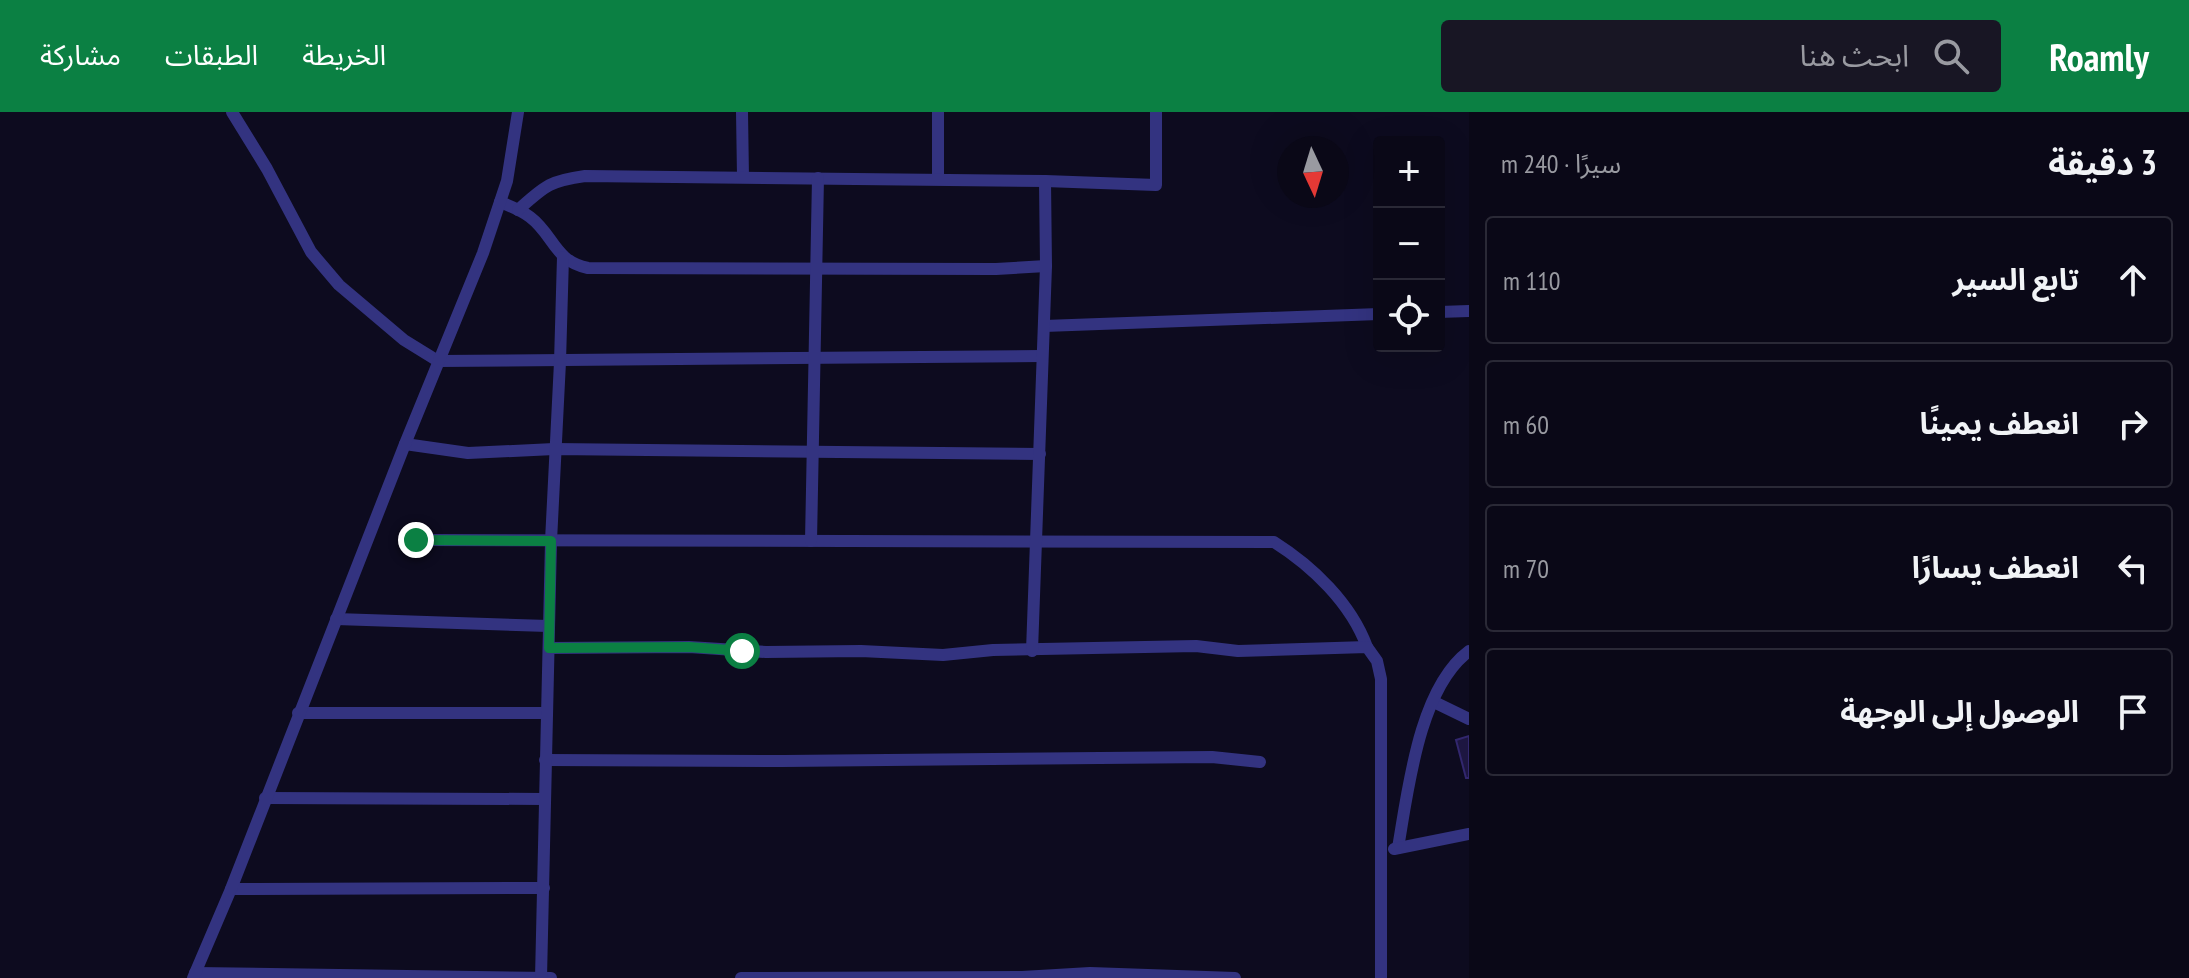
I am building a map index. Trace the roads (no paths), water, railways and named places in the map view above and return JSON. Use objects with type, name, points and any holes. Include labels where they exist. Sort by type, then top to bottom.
[{"type":"street","points":[[232,112],[267,169],[311,252],[339,285],[404,340],[438,361],[1042,356]]},
{"type":"street","points":[[518,112],[512,156],[483,253],[194,976],[544,977],[548,626],[563,257]]},
{"type":"street","points":[[742,112],[743,177]]},
{"type":"street","points":[[938,112],[938,179]]},
{"type":"street","points":[[518,210],[544,186],[557,180],[585,176],[938,179],[1156,185],[1156,112]]},
{"type":"street","points":[[811,541],[818,178]]},
{"type":"street","points":[[1032,651],[1046,266],[1045,181]]},
{"type":"street","points":[[500,202],[531,217],[563,257],[574,265],[588,268],[981,269],[1046,266]]},
{"type":"street","points":[[1445,312],[1469,311]]},
{"type":"street","points":[[1044,326],[1373,314]]},
{"type":"street","points":[[405,444],[468,453],[554,449],[1040,454]]},
{"type":"street","points":[[416,540],[1274,542],[1305,561],[1359,625],[1367,647],[1377,661],[1381,679],[1381,978]]},
{"type":"street","points":[[336,619],[548,626]]},
{"type":"street","points":[[549,648],[714,648],[766,652],[943,655],[993,650],[1196,646],[1238,651],[1367,647]]},
{"type":"street","points":[[1398,848],[1421,731],[1443,680],[1455,661],[1469,651]]},
{"type":"street","points":[[1434,702],[1469,719]]},
{"type":"street","points":[[298,713],[547,713]]},
{"type":"street","points":[[545,760],[1212,757],[1260,762]]},
{"type":"street","points":[[265,798],[544,799]]},
{"type":"street","points":[[1380,852],[1469,834]]},
{"type":"street","points":[[231,889],[544,888]]},
{"type":"street","points":[[741,978],[1022,977],[1152,973],[1235,978]]}]
